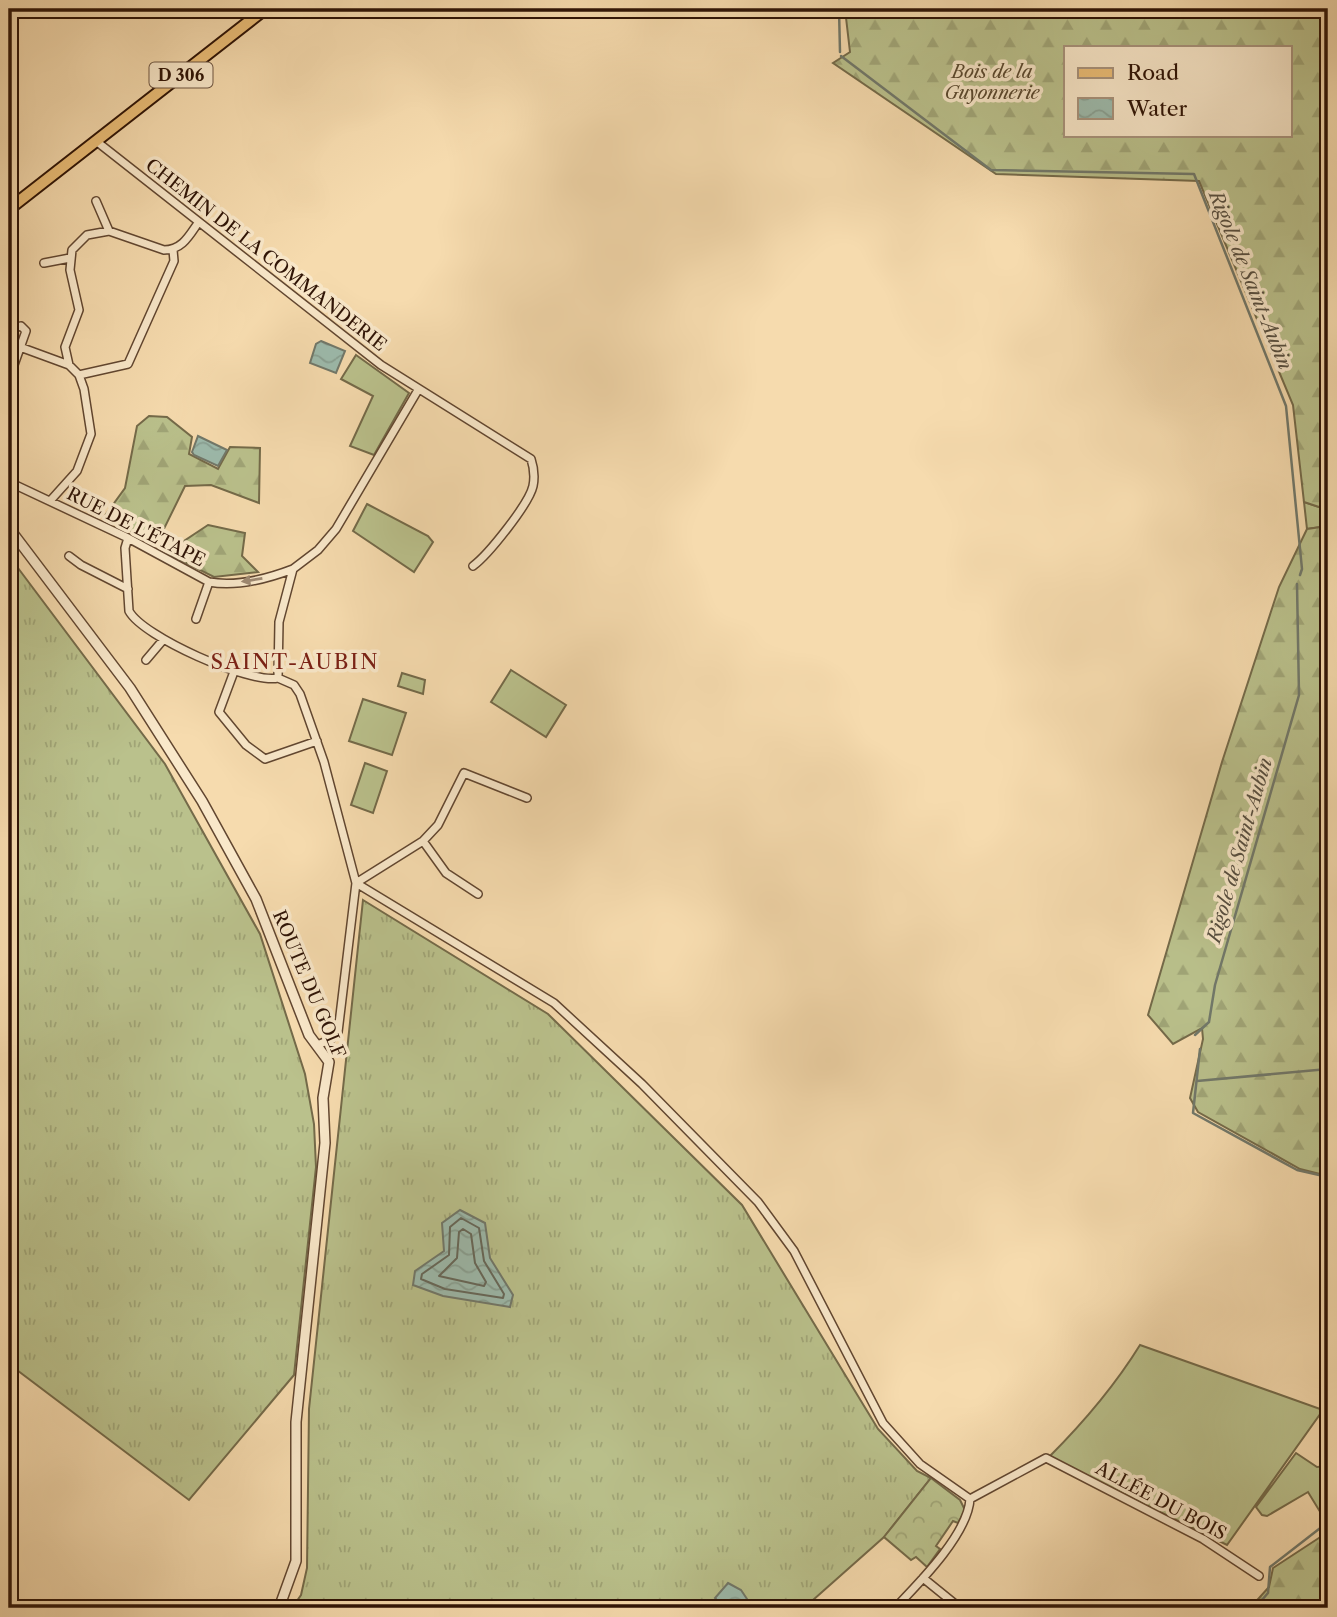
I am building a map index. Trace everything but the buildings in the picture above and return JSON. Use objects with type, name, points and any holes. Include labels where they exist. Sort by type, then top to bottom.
[{"type":"main road","name":"D 306","points":[[9,209],[265,9]]},
{"type":"street","name":"CHEMIN DE LA COMMANDERIE","points":[[96,141],[335,331],[418,390],[531,459],[535,472],[533,489],[488,555],[473,566]]},
{"type":"street","points":[[96,201],[109,231]]},
{"type":"street","points":[[69,365],[65,347],[79,310],[70,258],[78,242],[87,235],[109,231],[164,250],[173,250],[184,242],[198,223]]},
{"type":"street","points":[[79,375],[128,364],[174,261],[173,250]]},
{"type":"street","points":[[44,263],[70,258]]},
{"type":"street","points":[[9,329],[21,326],[26,331],[9,379]]},
{"type":"street","points":[[9,343],[69,365],[79,375],[89,416],[89,443],[77,471],[50,501]]},
{"type":"street","points":[[278,678],[279,622],[293,569],[318,550],[337,529],[418,390]]},
{"type":"street","name":"RUE DE L'ÉTAPE","points":[[9,482],[128,538],[209,582],[221,584],[257,580],[293,569]]},
{"type":"street","name":"ROUTE DU GOLF","points":[[9,528],[130,688],[202,800],[256,899],[309,1035],[329,1062],[323,1098],[325,1143],[296,1422],[296,1561],[279,1608]]},
{"type":"street","points":[[128,538],[125,548],[132,615],[163,640],[268,680],[278,678],[294,685],[300,694],[317,741],[356,883],[338,1032],[330,1040],[317,1045]]},
{"type":"street","points":[[69,556],[128,589]]},
{"type":"street","points":[[196,619],[209,582]]},
{"type":"street","points":[[146,660],[163,640]]},
{"type":"street","points":[[235,669],[219,712],[246,745],[265,759],[317,741]]},
{"type":"street","points":[[356,883],[423,841],[438,825],[464,773],[527,798]]},
{"type":"street","points":[[423,841],[446,873],[478,894]]},
{"type":"street","points":[[356,883],[554,1003],[642,1084],[758,1202],[794,1251],[883,1423],[920,1464],[970,1499],[967,1515],[923,1578],[895,1608]]},
{"type":"street","name":"ALLÉE DU BOIS","points":[[970,1499],[1046,1458],[1203,1539],[1259,1576]]},
{"type":"street","points":[[923,1578],[960,1608]]},
{"type":"green space","name":"Bois de la Guyonnerie","points":[[845,9],[1328,9],[1328,510],[1304,502],[1293,405],[1199,181],[996,174],[833,63],[850,52]]},
{"type":"green space","points":[[356,355],[409,393],[374,455],[350,446],[373,396],[341,379]]},
{"type":"green space","points":[[149,416],[167,417],[192,437],[189,454],[218,469],[230,447],[260,448],[259,503],[211,485],[185,486],[156,545],[104,517],[125,488],[137,426]]},
{"type":"green space","points":[[1304,502],[1328,510],[1328,526],[1307,529]]},
{"type":"green space","points":[[367,504],[428,536],[433,542],[414,572],[353,531]]},
{"type":"green space","points":[[208,525],[245,533],[242,556],[258,572],[214,577],[166,553]]},
{"type":"green space","points":[[1328,526],[1328,702],[1323,716],[1328,727],[1328,1176],[1300,1169],[1198,1112],[1190,1098],[1203,1039],[1202,1028],[1173,1044],[1148,1015],[1222,762],[1279,587],[1307,529]]},
{"type":"green space","points":[[9,556],[165,764],[260,934],[305,1074],[314,1124],[316,1167],[294,1375],[189,1500],[9,1364]]},
{"type":"green space","points":[[511,670],[566,705],[546,737],[491,702]]},
{"type":"green space","points":[[402,673],[425,680],[423,694],[398,686]]},
{"type":"green space","points":[[363,699],[406,713],[392,755],[349,741]]},
{"type":"green space","points":[[365,763],[387,771],[373,813],[351,805]]},
{"type":"green space","points":[[363,900],[548,1014],[742,1205],[878,1429],[917,1471],[931,1478],[884,1537],[804,1608],[292,1608],[301,1595],[307,1568],[309,1409]]},
{"type":"green space","points":[[1140,1345],[1323,1410],[1227,1545],[1049,1457],[1098,1404]]},
{"type":"green space","points":[[1296,1453],[1317,1467],[1328,1466],[1328,1509],[1322,1515],[1308,1492],[1267,1516],[1262,1515],[1256,1507]]},
{"type":"green space","points":[[931,1478],[960,1500],[965,1510],[958,1523],[953,1521],[936,1546],[940,1549],[927,1567],[916,1557],[911,1560],[884,1537]]},
{"type":"green space","points":[[1328,1532],[1328,1608],[1250,1608],[1269,1587],[1273,1568]]},
{"type":"water","points":[[321,341],[345,351],[336,373],[310,363],[316,344]]},
{"type":"water","points":[[198,436],[227,450],[218,466],[192,452]]},
{"type":"water","points":[[460,1210],[485,1223],[490,1258],[513,1295],[510,1307],[443,1296],[413,1285],[415,1271],[444,1251],[442,1223]]},
{"type":"water","points":[[728,1583],[741,1590],[753,1608],[724,1608],[715,1598]]},
{"type":"waterway","name":"Rigole de Saint-Aubin","points":[[839,9],[840,52]]},
{"type":"waterway","name":"Rigole de Saint-Aubin","points":[[841,56],[991,170],[1194,174],[1286,406],[1302,569],[1300,575]]},
{"type":"waterway","name":"Rigole de Saint-Aubin","points":[[1195,1035],[1209,1022],[1215,985],[1299,695],[1297,584]]},
{"type":"waterway","name":"Rigole de Saint-Aubin","points":[[1200,1049],[1193,1113],[1297,1170],[1328,1177]]},
{"type":"waterway","points":[[1197,1081],[1328,1069]]},
{"type":"waterway","name":"Rigole de Saint-Aubin","points":[[1255,1608],[1268,1593],[1270,1567],[1328,1522]]},
{"type":"district","name":"SAINT-AUBIN","points":[[295,662]]}]
